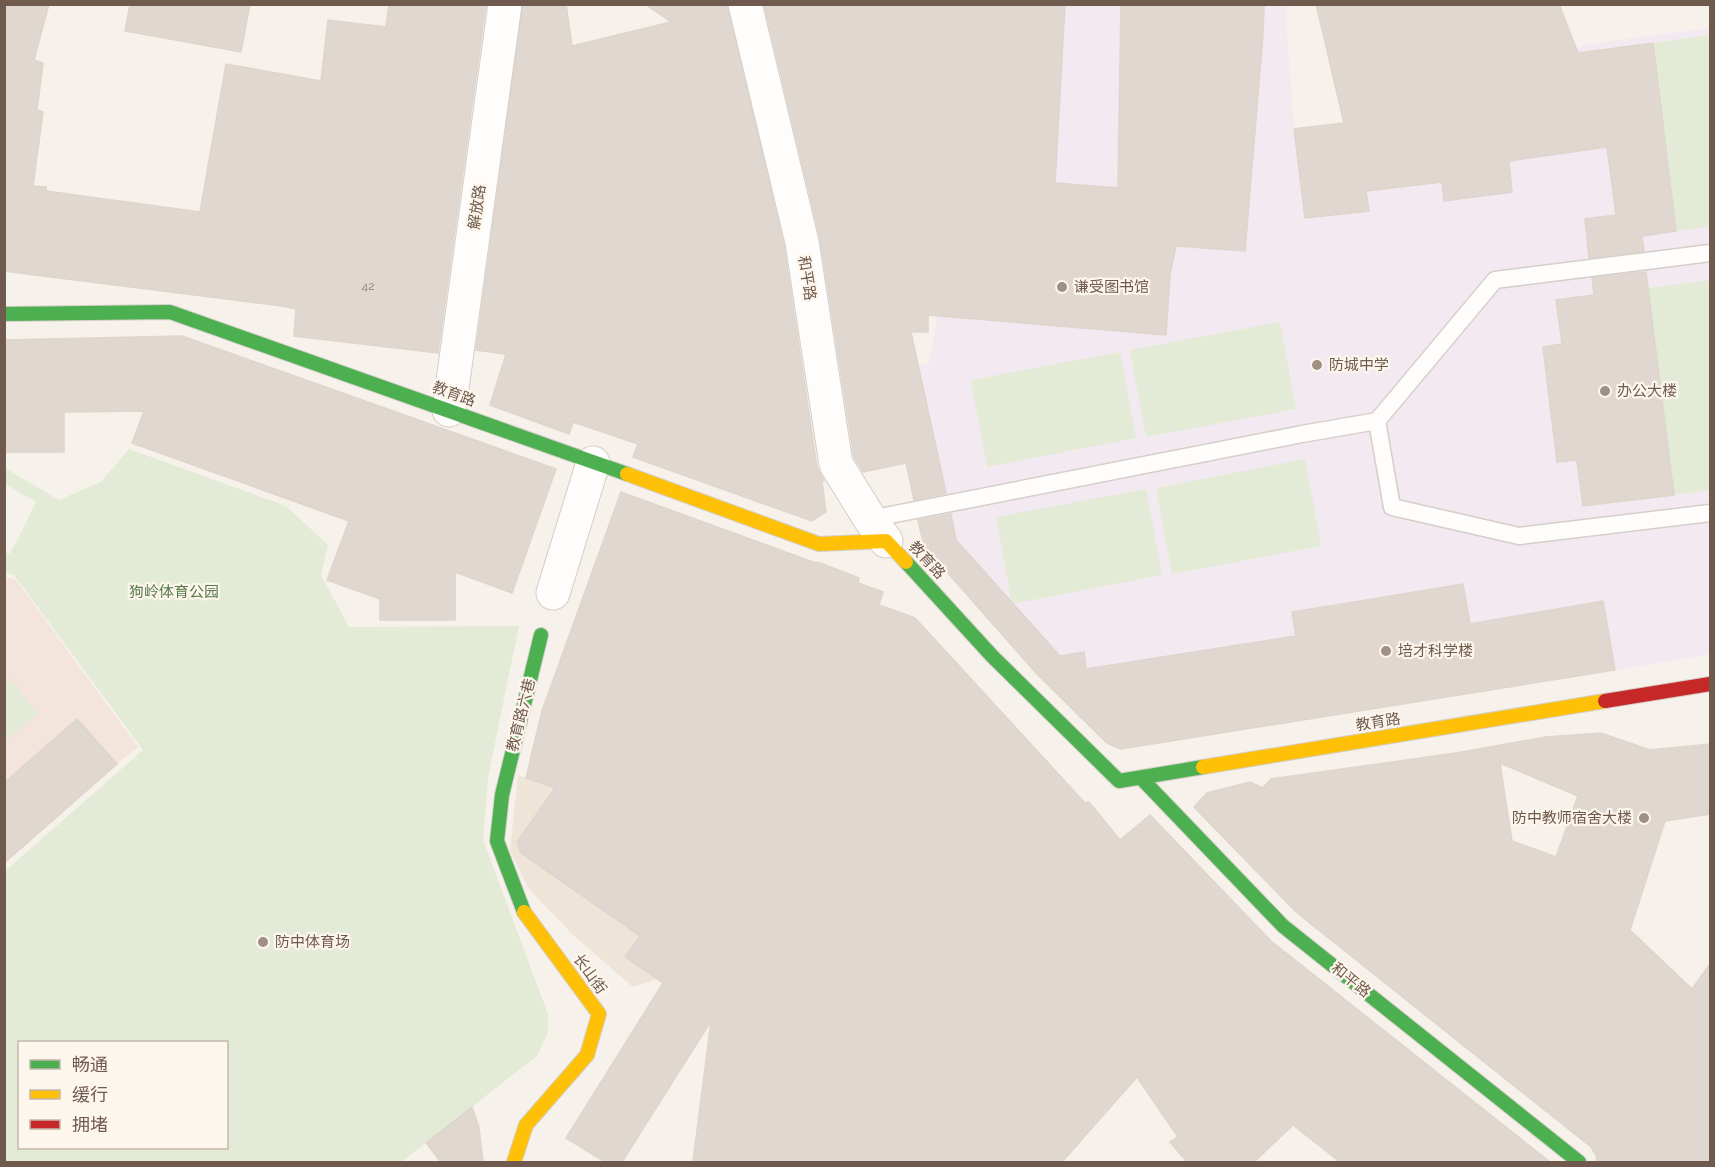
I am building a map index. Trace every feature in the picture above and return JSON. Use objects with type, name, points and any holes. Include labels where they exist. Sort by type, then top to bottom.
[{"type":"street","name":"解放路","points":[[449,410],[505,4]]},
{"type":"street","name":"和平路","points":[[745,4],[802,242],[836,464],[878,530]]},
{"type":"street","name":"教育路","points":[[4,314],[170,312],[819,544],[878,530],[992,656],[1119,781],[1710,684]]},
{"type":"street","points":[[553,593],[593,463]]},
{"type":"street","name":"教育路六巷","points":[[502,795],[541,635]]},
{"type":"street","name":"和平路","points":[[1141,778],[1283,926],[1579,1162]]},
{"type":"street","name":"长山街","points":[[502,795],[497,841],[523,911],[599,1014],[587,1055],[526,1125],[514,1162]]},
{"type":"lane","points":[[878,530],[1302,434],[1377,421],[1495,280],[1710,253]]},
{"type":"lane","points":[[1377,421],[1392,507],[1519,536],[1710,513]]},
{"type":"shaded area","name":"防城中学","points":[[1010,5],[1285,5],[1294,129],[1501,103],[1583,45],[1710,28],[1710,654],[1507,688],[1502,661],[1095,727],[1078,717],[1066,702],[1059,657],[1038,675],[924,546],[909,475],[941,468],[919,366],[929,363],[952,235]]},
{"type":"shaded area","points":[[5,577],[16,580],[138,747],[5,863]]},
{"type":"shaded area","points":[[518,775],[678,833],[719,890],[657,979],[633,987],[573,935],[529,889],[510,851]]},
{"type":"green space","points":[[1710,35],[1710,227],[1676,231],[1653,43]]},
{"type":"green space","points":[[1710,280],[1710,490],[1674,495],[1648,288]]},
{"type":"green space","points":[[1280,322],[1296,409],[1146,437],[1130,350]]},
{"type":"green space","points":[[1120,352],[1136,438],[987,467],[971,380]]},
{"type":"green space","name":"防中体育场","points":[[129,449],[286,506],[328,545],[321,575],[349,627],[519,626],[488,777],[483,840],[548,1014],[548,1032],[537,1056],[401,1162],[5,1162],[5,871],[143,750],[14,575],[5,572],[4,552],[9,554],[36,502],[5,484],[5,468],[59,500],[101,482]]},
{"type":"green space","points":[[1305,459],[1321,546],[1172,574],[1156,488]]},
{"type":"green space","points":[[1146,489],[1162,575],[1012,604],[996,517]]},
{"type":"green space","points":[[9,678],[38,714],[5,741],[5,682]]},
{"type":"building","points":[[4,4],[49,4],[34,60],[43,63],[37,110],[43,112],[33,186],[46,187],[46,191],[200,212],[226,64],[321,81],[328,20],[386,27],[389,4],[486,4],[438,353],[294,336],[296,309],[282,306],[4,271]]},
{"type":"building","points":[[130,4],[250,4],[241,52],[125,31]]},
{"type":"building","points":[[523,4],[566,4],[572,46],[671,22],[645,4],[727,4],[784,246],[817,467],[824,481],[822,481],[826,512],[812,521],[633,457],[638,444],[573,422],[569,434],[490,405],[506,354],[476,350]]},
{"type":"building","points":[[764,4],[1065,4],[1055,183],[1118,188],[1121,4],[1264,4],[1245,251],[1176,246],[1170,274],[1166,335],[928,315],[928,332],[911,332],[946,493],[914,500],[906,463],[863,472],[854,457],[820,238]]},
{"type":"building","points":[[1316,4],[1559,4],[1578,53],[1653,43],[1676,231],[1642,236],[1644,251],[1589,258],[1585,219],[1616,215],[1607,147],[1509,161],[1512,192],[1444,201],[1442,182],[1366,191],[1369,211],[1305,218],[1294,129],[1344,123]]},
{"type":"building","name":"办公大楼","points":[[1646,272],[1674,495],[1583,506],[1577,460],[1557,462],[1543,347],[1562,344],[1556,300],[1594,295],[1592,278]]},
{"type":"building","points":[[182,336],[556,469],[512,593],[455,572],[455,620],[380,620],[380,599],[327,580],[349,521],[132,443],[144,411],[64,412],[64,452],[4,452],[4,340]]},
{"type":"building","points":[[621,492],[820,563],[859,578],[858,583],[883,592],[879,605],[915,618],[1085,803],[1089,802],[1120,840],[1150,815],[1271,941],[1550,1162],[1340,1162],[1293,1125],[1254,1162],[1187,1162],[1170,1142],[1178,1137],[1137,1077],[1062,1162],[693,1162],[711,1021],[622,1162],[605,1162],[566,1138],[663,983],[625,957],[640,936],[521,853],[517,842],[555,788],[526,778],[542,711]]},
{"type":"building","points":[[951,514],[956,540],[1060,656],[1084,652],[1086,669],[1296,636],[1292,612],[1463,584],[1470,624],[1603,601],[1615,670],[1121,749],[1107,743],[1036,673],[924,546],[918,520]]},
{"type":"building","points":[[77,719],[117,764],[4,863],[4,783]]},
{"type":"building","points":[[1601,733],[1650,750],[1710,744],[1710,814],[1665,821],[1630,930],[1692,989],[1710,964],[1710,1162],[1597,1162],[1591,1147],[1296,912],[1194,807],[1207,793],[1250,782],[1263,788],[1271,779],[1456,753],[1546,737]],"holes":[[[1500,763],[1578,796],[1556,857],[1512,841]]]},
{"type":"building","points":[[472,1107],[479,1128],[483,1162],[441,1162],[426,1143]]},
{"type":"traffic: fast","points":[[4,314],[170,312],[627,474]]},
{"type":"traffic: fast","points":[[906,562],[992,656],[1119,781],[1203,767]]},
{"type":"traffic: fast","points":[[524,912],[497,841],[502,795],[541,635]]},
{"type":"traffic: fast","points":[[1141,778],[1283,926],[1579,1162]]},
{"type":"traffic: slow","points":[[627,474],[819,544],[886,541],[906,562]]},
{"type":"traffic: slow","points":[[1203,767],[1605,701]]},
{"type":"traffic: slow","points":[[514,1162],[526,1125],[587,1055],[599,1014],[524,912]]},
{"type":"traffic: jam","points":[[1605,701],[1710,684]]},
{"type":"place","name":"谦受图书馆","points":[[1062,287]]},
{"type":"place","name":"防城中学","points":[[1317,365]]},
{"type":"place","name":"办公大楼","points":[[1605,391]]},
{"type":"place","name":"培才科学楼","points":[[1386,651]]},
{"type":"place","name":"防中教师宿舍大楼","points":[[1644,818]]},
{"type":"place","name":"防中体育场","points":[[263,942]]},
{"type":"park label","name":"狗岭体育公园","points":[[174,592]]}]
